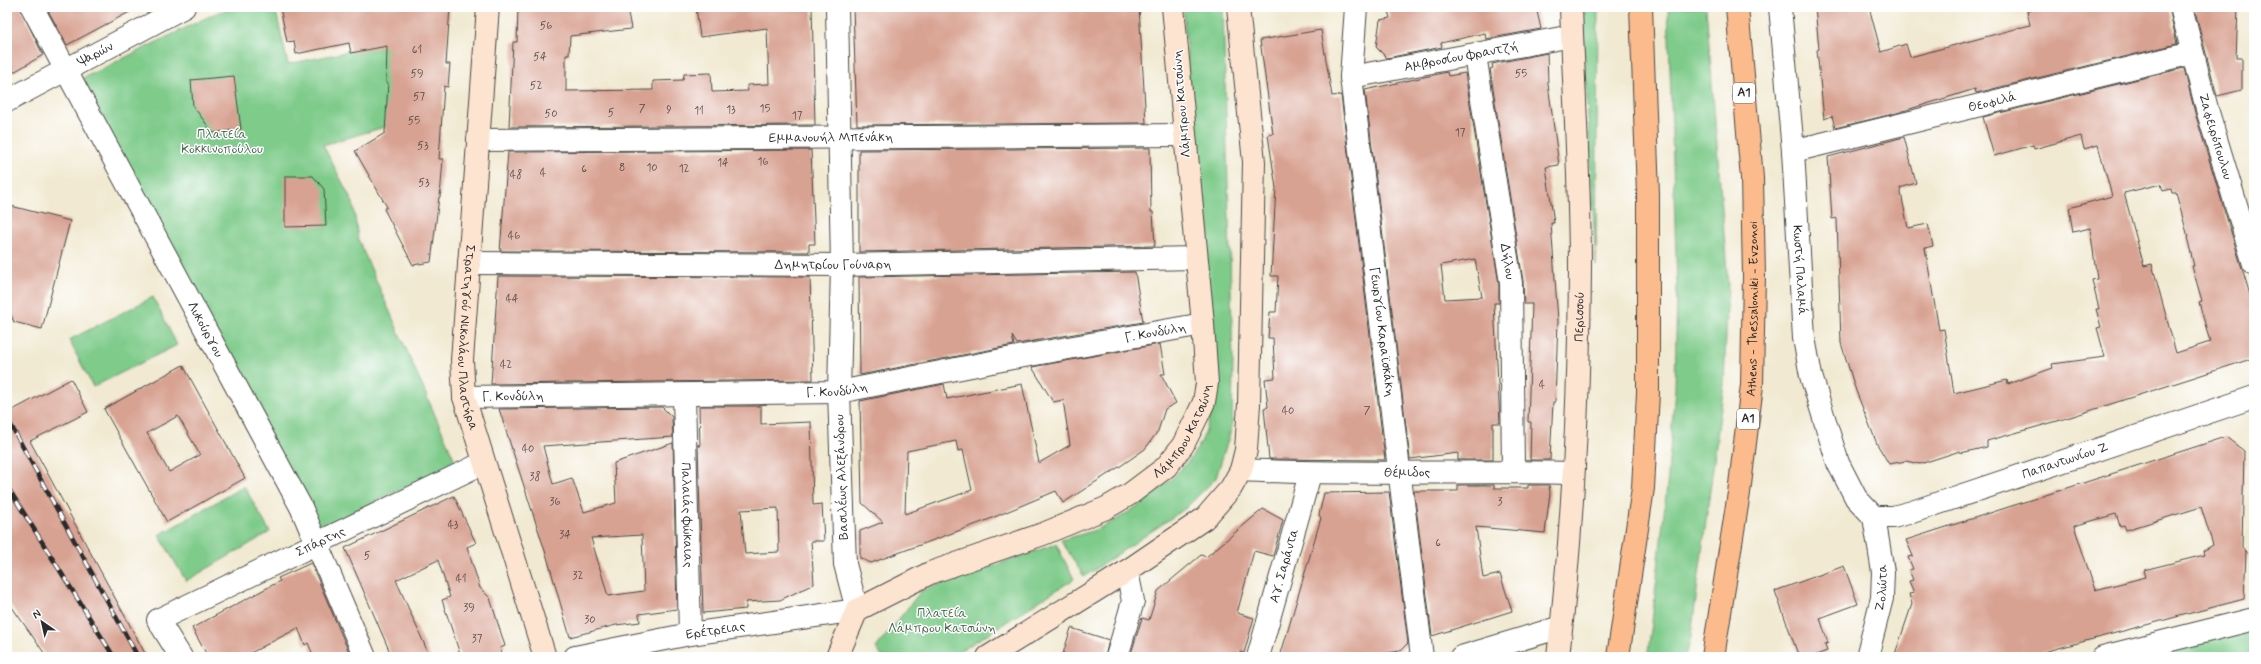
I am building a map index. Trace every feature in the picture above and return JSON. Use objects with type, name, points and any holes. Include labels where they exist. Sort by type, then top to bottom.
[{"type":"highway","points":[[1618,657],[1643,488],[1648,393],[1648,202],[1641,7]]},
{"type":"highway","name":"Athens - Thessaloniki - Evzonoi","points":[[1713,657],[1739,493],[1752,385],[1754,276],[1752,178],[1737,7]]},
{"type":"highway","points":[[1718,630],[1721,657]]},
{"type":"street","name":"Λυκούργου","points":[[32,7],[67,69],[297,500],[318,544],[365,657]]},
{"type":"street","name":"Ψαρών","points":[[7,101],[184,7]]},
{"type":"street","name":"Στρατηγού Νικολάου Πλαστήρα","points":[[488,7],[462,360],[464,397],[483,463],[545,657]]},
{"type":"street","name":"Βασιλέως Αλεξάνδρου","points":[[837,7],[841,136],[842,265],[839,392],[845,564],[857,610]]},
{"type":"street","name":"Λάμπρου Κατσώνη","points":[[857,610],[930,574],[1043,534],[1106,508],[1130,494],[1161,471],[1183,445],[1204,402],[1207,383],[1204,324],[1196,258],[1173,7]]},
{"type":"street","points":[[988,657],[1127,570],[1205,518],[1231,488],[1241,470],[1246,450],[1249,404],[1254,162],[1238,7]]},
{"type":"street","name":"Γεωργίου Καραϊσκάκη","points":[[1356,7],[1351,77],[1398,471],[1422,657]]},
{"type":"street","name":"Περισσού","points":[[1558,657],[1573,473],[1580,268],[1571,7]]},
{"type":"street","name":"Κωστή Παλαμά","points":[[1780,7],[1793,151],[1804,338],[1811,376],[1838,463],[1856,498],[1874,517]]},
{"type":"street","name":"Ζαφειρόπουλου","points":[[2181,7],[2192,53],[2254,264]]},
{"type":"street","name":"Αμβροσίου Φραντζή","points":[[1351,77],[1572,36]]},
{"type":"street","name":"Θεοφιλά","points":[[1793,151],[2192,53]]},
{"type":"street","name":"Δήλου","points":[[1475,55],[1512,283],[1513,471]]},
{"type":"street","name":"Εμμανουήλ Μπενάκη","points":[[478,140],[841,136],[1184,135]]},
{"type":"street","name":"Δημητρίου Γούναρη","points":[[469,263],[842,265],[1196,258]]},
{"type":"street","name":"Γ. Κονδύλη","points":[[464,397],[839,392],[1007,359],[1204,324]]},
{"type":"street","name":"Παλαιάς Φώκαιας","points":[[684,395],[690,634]]},
{"type":"street","name":"Παπαντωνίου Ζ","points":[[1874,517],[1893,517],[1912,512],[2254,397]]},
{"type":"street","name":"Σπάρτης","points":[[181,657],[158,620],[483,463]]},
{"type":"street","name":"Θέμιδος","points":[[1241,470],[1310,474],[1398,471],[1513,471],[1573,473]]},
{"type":"street","name":"Αγ. Σαράντα","points":[[1258,657],[1310,474]]},
{"type":"street","name":"Ζολώτα","points":[[1867,657],[1882,598],[1883,572],[1874,517]]},
{"type":"street","points":[[1117,657],[1133,601],[1127,570]]},
{"type":"street","points":[[837,657],[857,610]]},
{"type":"street","name":"Ερέτρειας","points":[[575,657],[690,634],[857,610]]},
{"type":"street","points":[[2103,657],[2254,619]]},
{"type":"street","points":[[1461,657],[1561,627]]},
{"type":"green space","name":"Πλατεία Κοκκινοπούλου","points":[[243,7],[275,7],[288,64],[390,43],[388,126],[323,145],[353,203],[358,239],[456,463],[315,531],[75,82],[218,12]]},
{"type":"green space","points":[[1183,7],[1223,7],[1233,361],[1232,427],[1216,478],[1186,508],[1084,577],[1061,540],[1102,527],[1129,512],[1158,491],[1183,467],[1201,442],[1208,424],[1212,404],[1214,391]]},
{"type":"green space","points":[[1582,7],[1598,7],[1596,266]]},
{"type":"green space","points":[[1668,7],[1706,7],[1728,284],[1724,384],[1691,636],[1686,657],[1647,657],[1667,486],[1675,389],[1677,287]]},
{"type":"green space","points":[[153,297],[177,345],[93,387],[69,340]]},
{"type":"green space","points":[[244,486],[270,532],[186,581],[159,535]]},
{"type":"green space","name":"Πλατεία Λάμπρου Κατσώνη","points":[[1056,544],[1074,579],[951,657],[882,657],[876,648],[921,591]]},
{"type":"green space","points":[[2254,624],[2254,657],[2126,657]]},
{"type":"building","points":[[7,7],[20,7],[43,55],[7,76]]},
{"type":"building","points":[[46,7],[139,7],[67,45]]},
{"type":"building","points":[[280,7],[450,7],[446,64],[450,64],[448,87],[444,86],[439,159],[443,159],[440,197],[431,262],[413,265],[384,209],[387,207],[355,151],[385,133],[388,83],[386,83],[387,46],[351,53],[349,43],[296,54],[294,41],[287,42]]},
{"type":"building","points":[[518,7],[627,7],[631,29],[570,36],[569,55],[566,55],[566,91],[653,90],[653,81],[683,80],[684,74],[711,73],[712,92],[748,91],[747,85],[769,84],[767,28],[700,37],[696,7],[812,7],[815,125],[509,127],[513,42],[517,42]]},
{"type":"building","points":[[853,7],[1139,7],[1146,123],[857,125]]},
{"type":"building","points":[[1387,7],[1536,7],[1541,29],[1486,39],[1485,33],[1441,43],[1442,47],[1387,58],[1376,47],[1380,20],[1390,18]]},
{"type":"building","points":[[1815,7],[1869,7],[1881,52],[1906,44],[1910,57],[2030,25],[2027,11],[2030,11],[2029,7],[2169,7],[2177,44],[1976,93],[1975,89],[1897,113],[1835,128],[1832,116],[1824,119],[1817,50],[1819,49]]},
{"type":"building","points":[[2194,7],[2238,7],[2236,58],[2242,58],[2242,90],[2217,96]]},
{"type":"building","points":[[1321,30],[1332,96],[1341,95],[1385,460],[1269,459],[1264,408],[1268,407],[1265,379],[1275,378],[1273,338],[1268,338],[1270,312],[1276,312],[1278,276],[1271,276],[1276,188],[1268,135],[1273,134],[1260,40]]},
{"type":"building","points":[[1547,53],[1548,84],[1559,165],[1546,167],[1554,223],[1551,223],[1558,321],[1555,402],[1553,402],[1550,460],[1530,460],[1531,422],[1528,422],[1532,304],[1524,304],[1523,281],[1490,69],[1493,68],[1492,64]]},
{"type":"building","points":[[2184,68],[2195,113],[2254,308],[2254,358],[2061,420],[1987,441],[1987,447],[1961,453],[1960,451],[1920,464],[1906,461],[1889,464],[1877,444],[1856,391],[1841,343],[1837,218],[1832,219],[1828,157],[1904,137],[1916,183],[1900,188],[1908,228],[1928,224],[1933,246],[1925,248],[1939,330],[1944,329],[1954,393],[2007,380],[2008,384],[2053,368],[2052,364],[2105,357],[2097,328],[2101,327],[2096,309],[2099,309],[2092,280],[2097,279],[2090,228],[2073,232],[2069,208],[2112,196],[2098,145],[2084,149],[2081,136],[2034,149],[2033,145],[1994,156],[1983,117]],"holes":[[[2161,184],[2163,191],[2171,189],[2172,193],[2176,193],[2188,237],[2194,266],[2192,266],[2202,301],[2199,302],[2210,342],[2176,353],[2152,264],[2144,266],[2124,193]]]},
{"type":"building","points":[[1447,72],[1448,76],[1465,73],[1499,284],[1499,303],[1494,303],[1500,423],[1493,423],[1493,460],[1458,460],[1458,453],[1410,459],[1365,90]],"holes":[[[1475,259],[1482,297],[1445,299],[1441,265]]]},
{"type":"building","points":[[234,76],[241,129],[213,133],[193,106],[191,80]]},
{"type":"building","points":[[1150,148],[1151,212],[1153,212],[1155,246],[859,252],[859,150]]},
{"type":"building","points":[[811,150],[815,244],[809,244],[809,252],[500,251],[508,152]]},
{"type":"building","points":[[285,176],[313,176],[324,189],[326,226],[285,227]]},
{"type":"building","points":[[7,205],[70,221],[42,329],[14,322],[7,306]]},
{"type":"building","points":[[1135,272],[1143,322],[1017,344],[1012,336],[1014,345],[860,375],[859,277]]},
{"type":"building","points":[[498,276],[810,277],[813,380],[491,384]]},
{"type":"building","points":[[1160,344],[1165,374],[1161,374],[1176,403],[1165,409],[1158,431],[1145,449],[1063,503],[1056,491],[985,521],[871,563],[860,558],[860,531],[883,522],[862,503],[860,401],[944,384],[947,399],[1022,384],[1039,463],[1070,445],[1063,400],[1053,402],[1032,367]],"holes":[[[956,441],[958,451],[963,450],[972,490],[905,514],[907,451]]]},
{"type":"building","points":[[183,365],[245,478],[167,522],[104,409]],"holes":[[[178,416],[200,455],[169,472],[147,433]]]},
{"type":"building","points":[[71,379],[88,412],[30,441],[147,657],[47,657],[7,600],[7,413]]},
{"type":"building","points":[[699,406],[761,406],[761,424],[811,422],[813,505],[822,504],[824,541],[811,541],[814,584],[780,600],[746,602],[746,609],[703,613],[698,444],[700,447]],"holes":[[[778,508],[779,552],[745,554],[741,510]]]},
{"type":"building","points":[[662,407],[672,417],[673,437],[543,446],[553,484],[572,478],[584,512],[616,503],[614,463],[673,443],[677,609],[639,614],[640,622],[616,625],[570,637],[547,557],[499,409]],"holes":[[[642,535],[644,591],[608,596],[591,538]]]},
{"type":"building","points":[[2226,437],[2244,451],[2242,547],[2246,552],[2244,599],[2025,657],[1894,657],[1912,604],[1909,594],[1914,593],[1909,581],[1913,580],[1909,570],[1913,569],[1908,557],[1913,556],[1906,540]],"holes":[[[2201,507],[2213,545],[2203,551],[2204,555],[2144,570],[2146,577],[2095,590],[2074,526],[2116,514],[2120,526],[2124,525],[2126,530]]]},
{"type":"building","points":[[1458,485],[1494,485],[1494,488],[1528,488],[1528,485],[1549,485],[1550,493],[1545,533],[1476,527],[1483,578],[1500,574],[1512,611],[1432,636],[1414,491],[1458,491]]},
{"type":"building","points":[[1389,492],[1408,643],[1400,651],[1363,657],[1280,657],[1321,518],[1319,515],[1324,493]]},
{"type":"building","points":[[454,496],[476,543],[467,547],[480,588],[490,598],[505,646],[500,648],[503,657],[461,657],[442,600],[450,597],[438,560],[396,580],[430,657],[392,657],[345,548]]},
{"type":"building","points":[[1263,509],[1283,520],[1273,556],[1254,551],[1237,613],[1254,618],[1244,653],[1240,652],[1239,657],[1130,657],[1142,618],[1149,620],[1158,591],[1201,555],[1206,557]]},
{"type":"building","points":[[311,563],[351,657],[314,657],[308,643],[305,645],[298,628],[243,657],[208,657],[192,628],[280,581],[278,578]]},
{"type":"building","points":[[1844,566],[1858,604],[1820,618],[1828,643],[1825,644],[1827,651],[1811,657],[1799,657],[1775,591]]},
{"type":"building","points":[[1071,628],[1109,640],[1105,657],[1062,657]]},
{"type":"railway","points":[[7,418],[138,657]]},
{"type":"railway","points":[[7,486],[114,657]]}]
